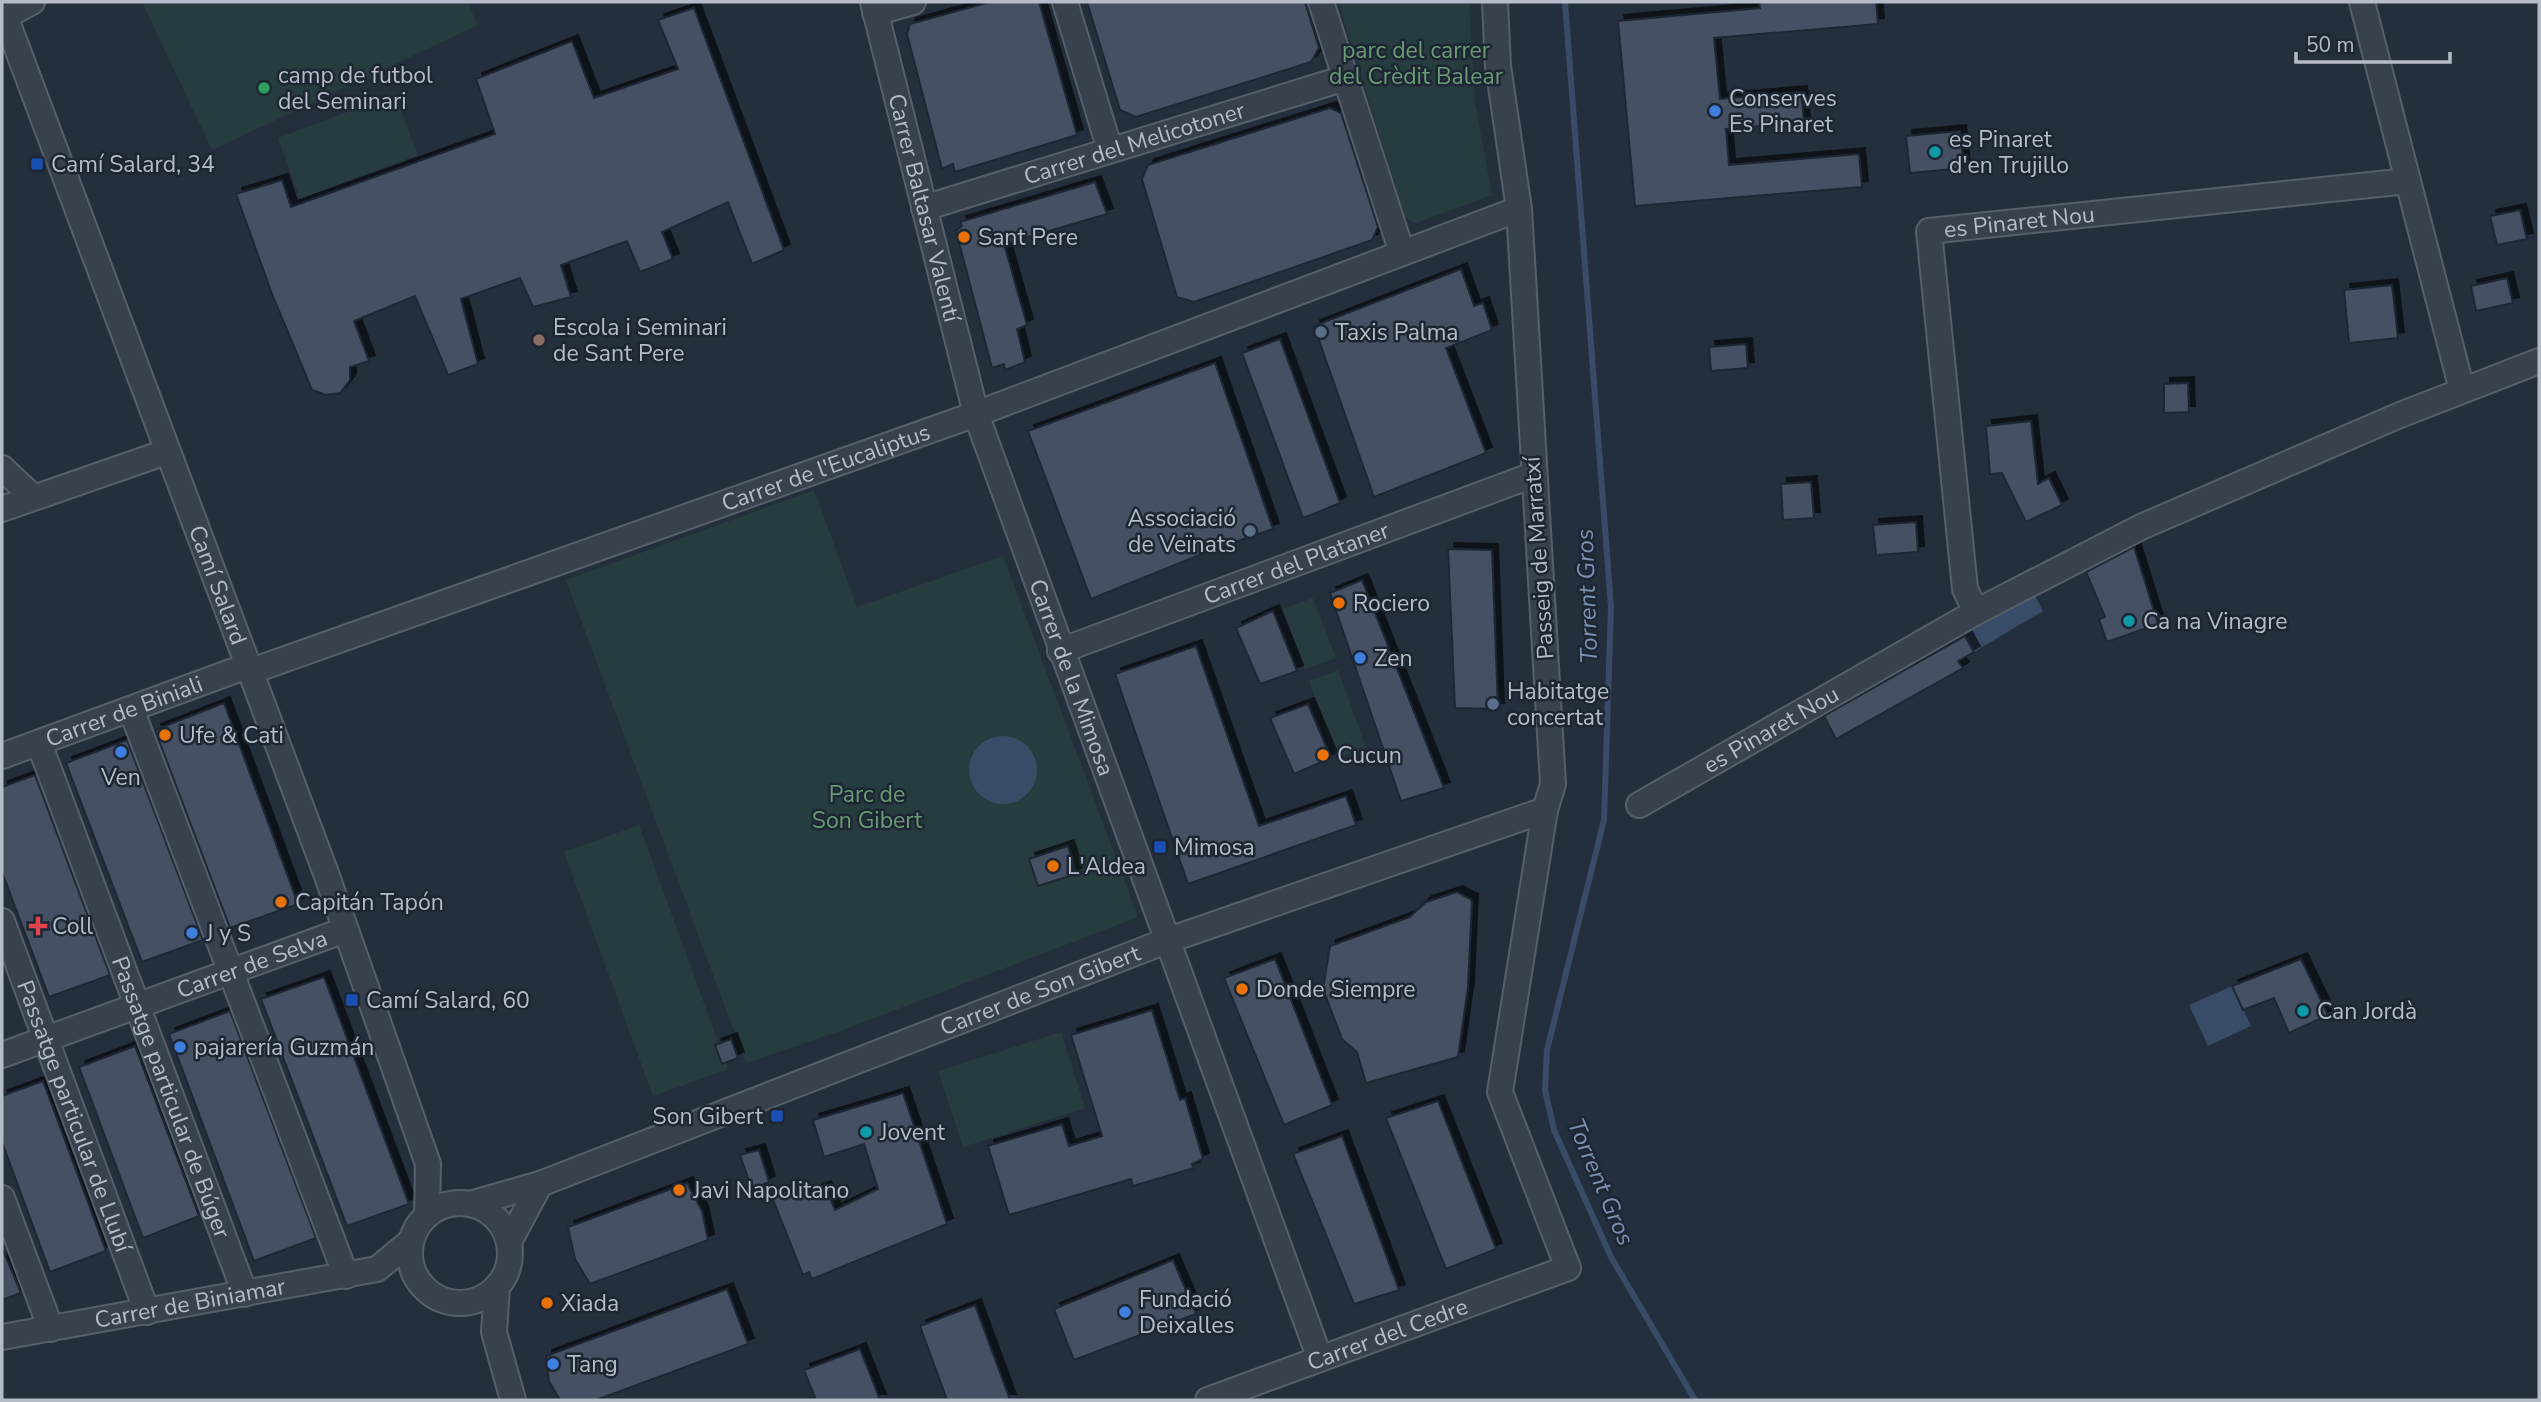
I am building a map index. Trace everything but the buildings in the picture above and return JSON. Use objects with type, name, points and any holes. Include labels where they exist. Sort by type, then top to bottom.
[{"type":"street","points":[[3,14],[32,2]]},
{"type":"street","points":[[874,7],[913,2]]},
{"type":"street","points":[[1065,2],[1110,150]]},
{"type":"street","points":[[1321,2],[1402,253]]},
{"type":"street","name":"Passeig de Marratxí","points":[[1495,2],[1498,66],[1519,209],[1553,784],[1545,810],[1500,1091],[1568,1268]]},
{"type":"street","points":[[2362,2],[2462,390]]},
{"type":"street","name":"Carrer Baltasar Valentí","points":[[874,7],[976,414]]},
{"type":"street","name":"Camí Salard","points":[[3,14],[345,930],[428,1164],[427,1215]]},
{"type":"street","name":"Carrer del Melicotoner","points":[[925,208],[1345,78]]},
{"type":"street","name":"es Pinaret Nou","points":[[1976,612],[1965,589],[1928,231],[2408,181]]},
{"type":"street","name":"Carrer de l'Eucaliptus","points":[[248,669],[976,414],[1519,209]]},
{"type":"street","name":"es Pinaret Nou","points":[[1639,805],[1976,612],[2141,527],[2462,390],[2539,361]]},
{"type":"street","name":"Carrer de la Mimosa","points":[[976,414],[1060,651],[1320,1359]]},
{"type":"street","points":[[2,509],[166,452]]},
{"type":"street","points":[[2,468],[33,498]]},
{"type":"street","name":"Carrer del Plataner","points":[[1060,651],[1533,475]]},
{"type":"street","name":"Carrer de Biniali","points":[[2,756],[248,669]]},
{"type":"street","points":[[131,709],[233,971],[346,1276]]},
{"type":"street","name":"Passatge particular de Búger","points":[[38,743],[246,1294]]},
{"type":"street","name":"Carrer de Son Gibert","points":[[465,1203],[540,1184],[1166,941],[1545,810]]},
{"type":"street","name":"Passatge particular de Llubí","points":[[2,921],[147,1312]]},
{"type":"street","name":"Carrer de Selva","points":[[2,1055],[345,930]]},
{"type":"street","name":"Camí Salard","points":[[428,1164],[465,1203]]},
{"type":"street","points":[[443,1300],[472,1302],[497,1287],[506,1274],[509,1242],[540,1184]]},
{"type":"street","points":[[2,1198],[51,1329]]},
{"type":"street","points":[[494,1332],[418,1281],[412,1269],[411,1241],[427,1215],[438,1208],[465,1203],[495,1217],[509,1242]]},
{"type":"street","name":"Carrer de Biniamar","points":[[2,1337],[377,1269],[411,1241]]},
{"type":"street","name":"Carrer del Cedre","points":[[1208,1400],[1568,1268]]},
{"type":"street","name":"Carrer de Biniamar","points":[[377,1269],[418,1281]]},
{"type":"street","points":[[497,1287],[494,1332],[513,1400]]},
{"type":"green space","name":"camp de futbol del Seminari","points":[[142,2],[467,2],[478,25],[212,150]]},
{"type":"green space","name":"parc del carrer del Crèdit Balear","points":[[1338,2],[1469,2],[1475,102],[1492,195],[1416,223],[1405,217]]},
{"type":"green space","points":[[395,94],[418,155],[300,199],[278,138]]},
{"type":"green space","name":"Parc de Son Gibert","points":[[814,490],[857,607],[1003,556],[1138,917],[838,1032],[746,1063],[566,580]]},
{"type":"green space","points":[[1313,598],[1336,658],[1305,669],[1283,609]]},
{"type":"green space","points":[[1338,670],[1366,747],[1337,758],[1309,681]]},
{"type":"green space","points":[[639,825],[728,1069],[653,1096],[564,852]]},
{"type":"green space","points":[[1061,1032],[1085,1108],[963,1147],[938,1071]]},
{"type":"water","points":[[2033,592],[2043,611],[1974,652],[1961,629]]},
{"type":"water","points":[[1003,736],[1016,739],[1027,746],[1034,757],[1037,770],[1034,783],[1027,794],[1016,801],[1003,804],[990,801],[979,794],[972,783],[969,770],[972,757],[979,746],[990,739]]},
{"type":"water","points":[[2232,986],[2251,1026],[2208,1046],[2189,1005]]},
{"type":"waterway","name":"Torrent Gros","points":[[1565,2],[1611,607],[1604,820],[1547,1050],[1545,1090],[1554,1130],[1611,1257],[1695,1400]]},
{"type":"place","name":"camp de futbol del Seminari","points":[[264,88]]},
{"type":"place","name":"Conserves Es Pinaret","points":[[1715,111]]},
{"type":"place","name":"es Pinaret d'en Trujillo","points":[[1935,152]]},
{"type":"place","name":"Camí Salard, 34","points":[[37,164]]},
{"type":"place","name":"Sant Pere","points":[[964,237]]},
{"type":"place","name":"Taxis Palma","points":[[1321,332]]},
{"type":"place","name":"Escola i Seminari de Sant Pere","points":[[539,340]]},
{"type":"place","name":"Associació de Veïnats","points":[[1250,531]]},
{"type":"place","name":"Rociero","points":[[1339,603]]},
{"type":"place","name":"Ca na Vinagre","points":[[2129,621]]},
{"type":"place","name":"Zen","points":[[1360,658]]},
{"type":"place","name":"Habitatge concertat","points":[[1493,704]]},
{"type":"place","name":"Ufe & Cati","points":[[165,735]]},
{"type":"place","name":"Ven","points":[[121,752]]},
{"type":"place","name":"Cucun","points":[[1323,755]]},
{"type":"place","name":"Mimosa","points":[[1160,847]]},
{"type":"place","name":"L'Aldea","points":[[1053,866]]},
{"type":"place","name":"Capitán Tapón","points":[[281,902]]},
{"type":"place","name":"Coll","points":[[38,926]]},
{"type":"place","name":"J y S","points":[[192,933]]},
{"type":"place","name":"Donde Siempre","points":[[1242,989]]},
{"type":"place","name":"Camí Salard, 60","points":[[352,1000]]},
{"type":"place","name":"Can Jordà","points":[[2303,1011]]},
{"type":"place","name":"pajarería Guzmán","points":[[180,1047]]},
{"type":"place","name":"Son Gibert","points":[[777,1116]]},
{"type":"place","name":"Jovent","points":[[866,1132]]},
{"type":"place","name":"Javi Napolitano","points":[[679,1190]]},
{"type":"place","name":"Xiada","points":[[547,1303]]},
{"type":"place","name":"Fundació Deixalles","points":[[1125,1312]]},
{"type":"place","name":"Tang","points":[[553,1364]]}]
